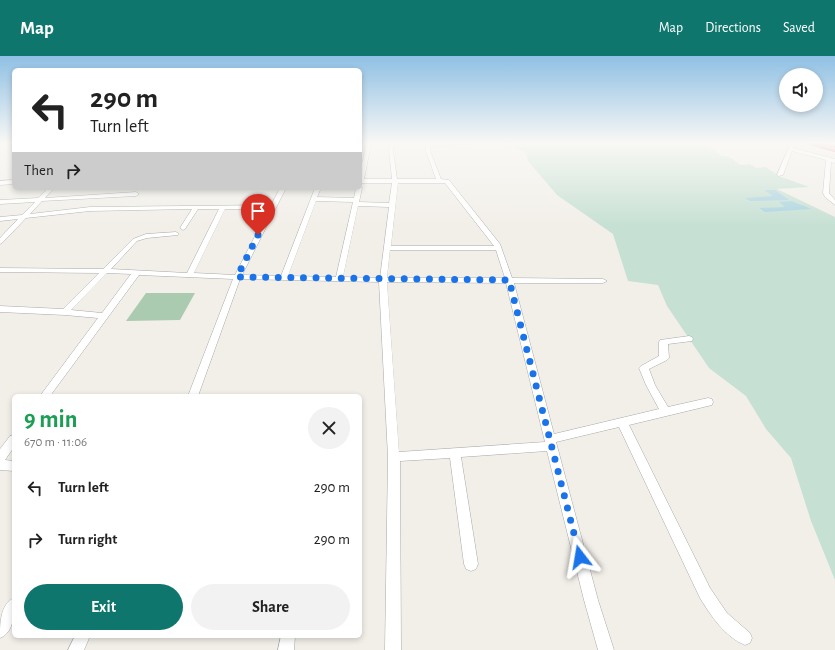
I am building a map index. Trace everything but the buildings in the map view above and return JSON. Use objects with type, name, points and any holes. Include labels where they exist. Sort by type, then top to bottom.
[{"type":"street","points":[[393,650],[394,457],[383,280],[395,181],[394,172]]},
{"type":"street","points":[[435,172],[439,182]]},
{"type":"street","points":[[827,172],[827,196],[835,202]]},
{"type":"street","points":[[362,182],[447,181],[497,244],[509,280],[591,600],[606,650]]},
{"type":"street","points":[[0,183],[12,182]]},
{"type":"street","points":[[1,239],[49,190]]},
{"type":"street","points":[[193,394],[237,277],[282,190]]},
{"type":"street","points":[[284,277],[317,190]]},
{"type":"street","points":[[339,279],[359,190]]},
{"type":"street","points":[[826,192],[835,195]]},
{"type":"street","points":[[0,202],[136,194]]},
{"type":"street","points":[[314,199],[391,205]]},
{"type":"street","points":[[183,228],[196,207]]},
{"type":"street","points":[[190,274],[223,207]]},
{"type":"street","points":[[0,219],[90,209],[273,207]]},
{"type":"street","points":[[65,312],[135,240],[146,236],[176,234]]},
{"type":"street","points":[[387,248],[498,248]]},
{"type":"street","points":[[0,270],[105,271],[237,277],[383,280],[603,281]]},
{"type":"street","points":[[46,394],[137,272]]},
{"type":"street","points":[[0,309],[65,312],[105,316]]},
{"type":"street","points":[[666,412],[652,390],[644,368],[664,358],[663,342],[689,340]]},
{"type":"street","points":[[394,457],[550,442],[622,422],[708,402]]},
{"type":"street","points":[[622,422],[652,487],[710,603],[733,630],[745,638]]},
{"type":"street","points":[[0,458],[12,442]]},
{"type":"street","points":[[455,452],[471,564]]},
{"type":"street","points":[[0,466],[12,466]]},
{"type":"street","points":[[0,631],[12,609]]},
{"type":"street","points":[[76,650],[81,638]]},
{"type":"street","points":[[286,650],[288,638]]},
{"type":"green space","points":[[537,172],[773,172],[779,176],[809,187],[777,189],[835,217],[835,580],[811,521],[791,458],[766,429],[746,396],[709,368],[667,306],[658,285],[628,281],[613,234],[557,195]]},
{"type":"green space","points":[[146,293],[195,293],[180,320],[126,321]]},
{"type":"water","points":[[764,190],[775,190],[789,200],[750,201],[745,198],[773,196]]},
{"type":"water","points":[[792,201],[811,209],[765,212],[759,208],[785,207],[779,202]]},
{"type":"route","points":[[258,235],[237,277],[383,280],[509,280],[580,557]]}]
